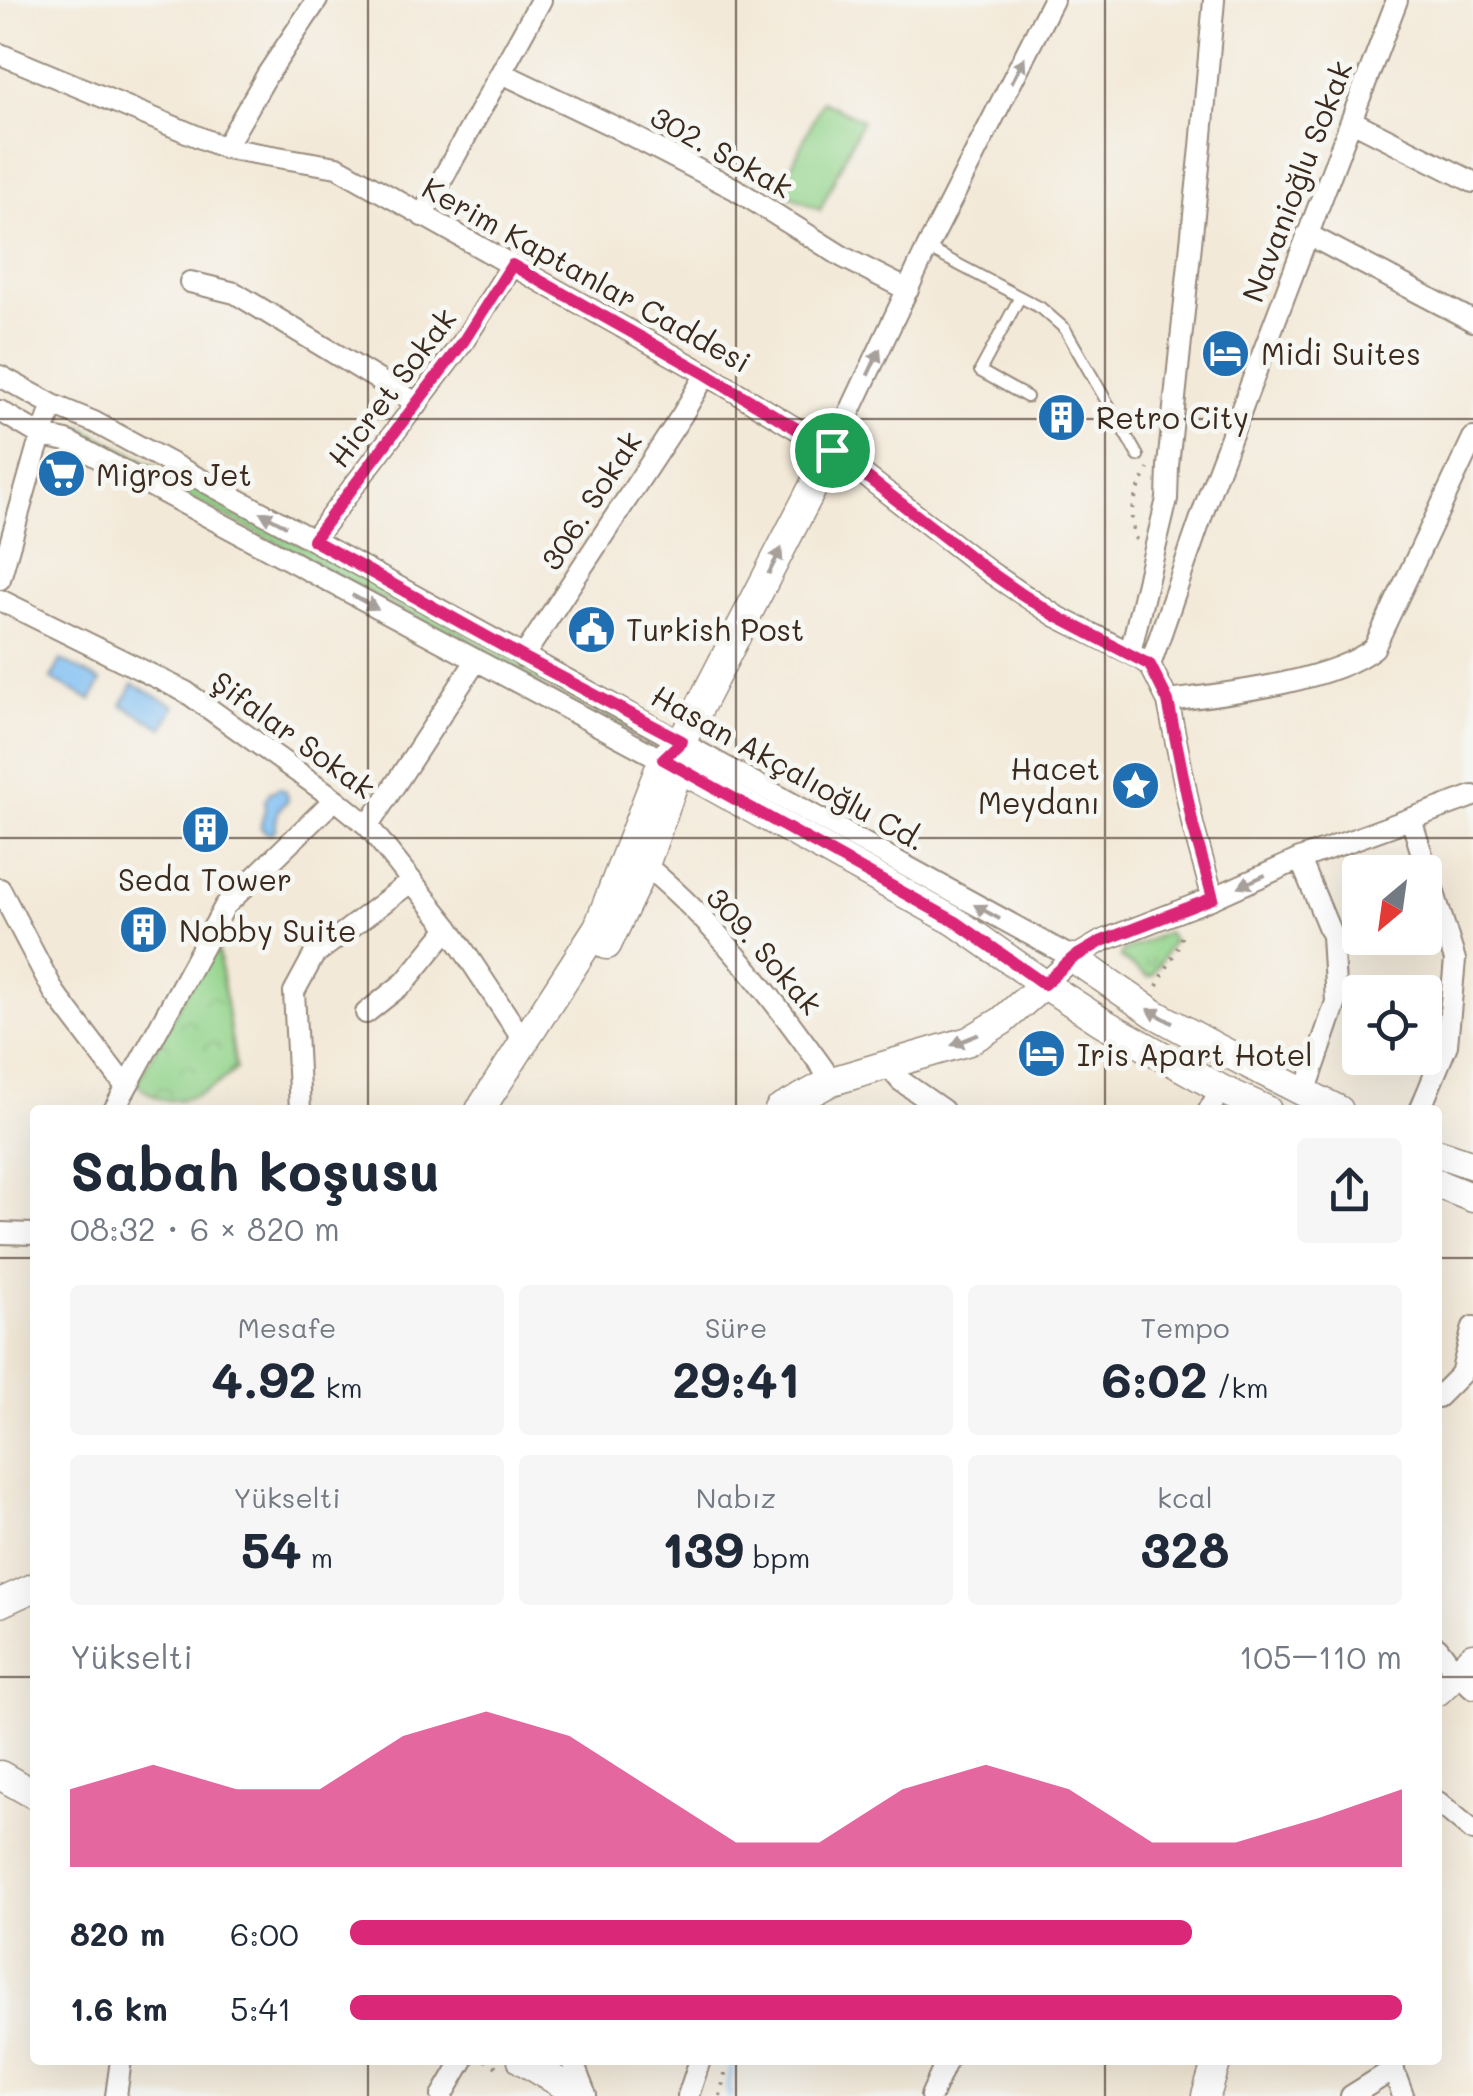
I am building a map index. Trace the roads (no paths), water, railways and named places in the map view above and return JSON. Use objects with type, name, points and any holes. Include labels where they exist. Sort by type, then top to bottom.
[{"type":"street","points":[[226,148],[317,0]]},
{"type":"street","points":[[422,216],[540,0]]},
{"type":"street","points":[[483,1105],[598,927],[675,756],[832,450],[1053,0]]},
{"type":"street","points":[[1130,653],[1167,499],[1214,0]]},
{"type":"street","name":"Navanioğlu Sokak","points":[[1150,665],[1188,551],[1397,0]]},
{"type":"street","name":"Kerim Kaptanlar Caddesi","points":[[0,54],[226,148],[338,167],[706,374],[832,450],[1020,593],[1150,665]]},
{"type":"street","name":"302. Sokak","points":[[502,72],[735,189],[843,257],[908,290]]},
{"type":"street","points":[[1352,121],[1473,182]]},
{"type":"street","points":[[1307,234],[1473,321]]},
{"type":"street","name":"Hicret Sokak","points":[[313,540],[463,342],[512,265]]},
{"type":"street","points":[[190,282],[235,293],[418,404]]},
{"type":"street","name":"306. Sokak","points":[[523,657],[706,374]]},
{"type":"street","name":"Hasan Akçalıoğlu Cd.","points":[[0,376],[94,422],[523,657],[675,756]]},
{"type":"street","points":[[0,579],[53,404]]},
{"type":"street","name":"Hasan Akçalıoğlu Cd.","points":[[0,411],[42,436],[67,441],[476,661],[675,756],[1073,958]]},
{"type":"street","points":[[1168,701],[1274,685],[1360,659],[1374,648],[1473,438]]},
{"type":"street","name":"Şifalar Sokak","points":[[0,600],[186,692],[335,798],[368,826],[449,928],[523,1040]]},
{"type":"street","points":[[368,826],[476,661]]},
{"type":"street","points":[[1150,665],[1168,701],[1193,826],[1213,898]]},
{"type":"street","points":[[505,1105],[616,931],[645,865],[675,756]]},
{"type":"street","points":[[675,756],[956,922],[1215,1100],[1240,1105]]},
{"type":"street","points":[[788,1105],[832,1081],[969,1041],[1002,1021],[1073,958],[1102,941],[1300,859],[1473,796]]},
{"type":"street","points":[[117,1105],[225,906],[335,798]]},
{"type":"street","points":[[1411,819],[1455,960],[1447,1045],[1422,1105]]},
{"type":"street","points":[[1300,859],[1332,936],[1336,1002],[1306,1093]]},
{"type":"street","name":"309. Sokak","points":[[645,865],[742,960],[832,1081]]},
{"type":"street","points":[[300,1105],[294,992],[314,955],[412,881]]},
{"type":"street","points":[[0,889],[54,992],[126,1087]]},
{"type":"street","points":[[366,1013],[405,982],[449,928]]},
{"type":"street","points":[[1073,958],[1156,1014],[1329,1105]]},
{"type":"street","points":[[887,1066],[936,1105]]},
{"type":"street","points":[[1442,1154],[1473,1165]]},
{"type":"street","points":[[1442,1186],[1473,1198]]},
{"type":"street","points":[[0,1233],[30,1234]]},
{"type":"street","points":[[1442,1393],[1461,1374],[1473,1327]]},
{"type":"street","points":[[0,1603],[30,1589]]},
{"type":"street","points":[[1442,1653],[1460,1677]]},
{"type":"street","points":[[0,1775],[30,1792]]},
{"type":"street","points":[[1442,1805],[1473,1831]]},
{"type":"street","points":[[116,2096],[120,2065]]},
{"type":"street","points":[[442,2096],[459,2065]]},
{"type":"street","points":[[531,2065],[584,2096]]},
{"type":"street","points":[[574,2065],[584,2096]]},
{"type":"street","points":[[688,2096],[698,2065]]},
{"type":"street","points":[[931,2096],[945,2065]]},
{"type":"street","points":[[1206,2096],[1211,2065]]},
{"type":"street","points":[[1351,2096],[1391,2065]]},
{"type":"street","points":[[1392,2065],[1404,2096]]},
{"type":"lane","points":[[928,248],[1041,308],[1065,329],[1138,456]]},
{"type":"lane","points":[[1020,297],[980,371],[1027,396]]},
{"type":"water","points":[[61,660],[101,681],[91,700],[51,679]]},
{"type":"water","points":[[133,684],[175,706],[163,728],[122,705]]},
{"type":"water","points":[[280,788],[286,791],[288,800],[278,810],[275,829],[267,833],[261,828],[265,800],[270,792]]},
{"type":"waterway","points":[[730,2096],[732,2065]]},
{"type":"place","name":"Midi Suites","points":[[1226,353]]},
{"type":"place","name":"Retro City","points":[[1061,417]]},
{"type":"place","name":"Migros Jet","points":[[61,474]]},
{"type":"place","name":"Turkish Post","points":[[591,629]]},
{"type":"place","name":"Hacet Meydanı","points":[[1135,785]]},
{"type":"place","name":"Seda Tower","points":[[205,830]]},
{"type":"place","name":"Nobby Suite","points":[[144,930]]},
{"type":"place","name":"Iris Apart Hotel","points":[[1042,1054]]}]
